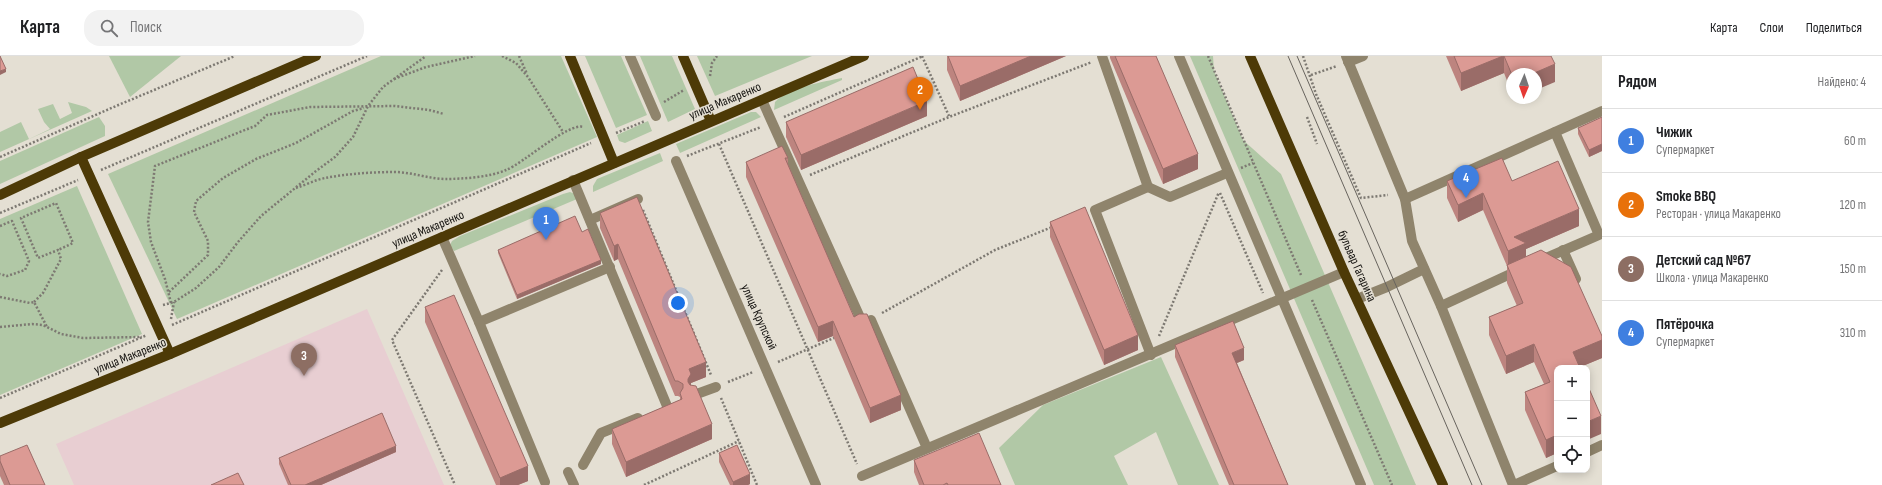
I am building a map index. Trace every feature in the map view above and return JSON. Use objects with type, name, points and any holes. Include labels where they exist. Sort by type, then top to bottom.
[{"type":"main road","points":[[0,195],[81,158],[316,56]]},
{"type":"main road","points":[[570,56],[614,164]]},
{"type":"main road","points":[[683,56],[711,121]]},
{"type":"main road","name":"улица Макаренко","points":[[0,423],[170,354],[864,56]]},
{"type":"main road","name":"бульвар Гагарина","points":[[1250,56],[1344,272],[1443,485]]},
{"type":"main road","points":[[81,158],[170,354]]},
{"type":"street","points":[[630,56],[655,112]]},
{"type":"street","points":[[1179,56],[1227,173],[1361,485]]},
{"type":"street","points":[[1363,56],[1347,59],[1404,196],[1412,241],[1441,306],[1514,485],[1554,467]]},
{"type":"street","points":[[1102,57],[1148,187],[1170,197],[1227,173]]},
{"type":"street","points":[[762,100],[863,324],[871,320],[927,448]]},
{"type":"street","points":[[1404,196],[1602,111]]},
{"type":"street","points":[[1441,306],[1599,235],[1555,132]]},
{"type":"street","name":"улица Крупской","points":[[676,161],[816,485]]},
{"type":"street","points":[[573,180],[610,267],[664,407],[677,402]]},
{"type":"street","points":[[1148,187],[1095,210],[1151,355]]},
{"type":"street","points":[[590,220],[638,198]]},
{"type":"street","points":[[442,237],[545,482]]},
{"type":"street","points":[[1563,250],[1581,292]]},
{"type":"street","points":[[478,322],[610,267]]},
{"type":"street","points":[[1357,300],[1396,284],[1424,269]]},
{"type":"street","points":[[862,476],[1151,355],[1344,272]]},
{"type":"street","points":[[694,395],[716,387]]},
{"type":"street","points":[[583,465],[601,433],[645,415]]},
{"type":"street","points":[[1590,451],[1602,445]]},
{"type":"street","points":[[568,472],[574,485]]},
{"type":"path","points":[[0,157],[235,56]]},
{"type":"path","points":[[99,171],[367,56]]},
{"type":"path","points":[[160,306],[173,302],[196,288],[219,267],[238,242],[257,221],[293,189],[335,158],[353,136],[368,106],[382,87],[426,56]]},
{"type":"path","points":[[390,81],[426,67],[475,56]]},
{"type":"path","points":[[502,56],[516,63],[528,77],[563,132]]},
{"type":"path","points":[[519,56],[528,77]]},
{"type":"path","points":[[710,76],[712,56]]},
{"type":"path","points":[[712,63],[717,56]]},
{"type":"path","points":[[676,161],[772,122],[923,56],[949,116]]},
{"type":"path","points":[[1208,56],[1392,485]]},
{"type":"path","points":[[1303,56],[1311,75],[1316,94],[1361,198],[1404,196]]},
{"type":"path","points":[[798,179],[949,116],[1102,57]]},
{"type":"path","points":[[1311,75],[1347,59]]},
{"type":"path","points":[[616,133],[655,112],[684,90]]},
{"type":"path","points":[[169,293],[208,255],[208,241],[194,212],[196,201],[223,178],[256,159],[296,143],[353,111],[368,106]]},
{"type":"path","points":[[171,319],[173,302],[151,242],[148,222],[155,166],[255,126],[267,115],[310,107],[395,106],[429,110],[444,114]]},
{"type":"path","points":[[1307,117],[1317,144]]},
{"type":"path","points":[[293,189],[324,178],[362,174],[395,172],[445,179],[478,176],[506,171],[538,151],[563,132],[581,126],[589,128]]},
{"type":"path","points":[[174,324],[596,142]]},
{"type":"path","points":[[718,144],[862,476]]},
{"type":"path","points":[[1214,179],[1265,297]]},
{"type":"path","points":[[0,213],[74,182]]},
{"type":"path","points":[[1151,355],[1220,192]]},
{"type":"path","points":[[638,198],[757,485]]},
{"type":"path","points":[[56,203],[73,243],[58,250],[38,258],[21,218],[56,203]]},
{"type":"path","points":[[0,226],[12,221],[29,261],[25,270],[7,276],[0,274]]},
{"type":"path","points":[[871,320],[995,250],[1059,224]]},
{"type":"path","points":[[0,297],[34,302],[43,294],[61,259],[58,250]]},
{"type":"path","points":[[451,257],[392,340],[455,485]]},
{"type":"path","points":[[34,302],[47,328]]},
{"type":"path","points":[[0,327],[32,324],[61,334],[83,338],[144,336],[0,398]]},
{"type":"path","points":[[808,350],[842,334]]},
{"type":"path","points":[[644,485],[739,441]]},
{"type":"shaded area","points":[[367,309],[444,485],[74,485],[56,444]]},
{"type":"green space","points":[[109,56],[181,56],[130,97]]},
{"type":"green space","points":[[381,56],[561,56],[597,137],[177,319],[108,174]]},
{"type":"green space","points":[[585,56],[621,56],[647,115],[616,128]]},
{"type":"green space","points":[[640,56],[672,56],[695,109],[668,122]]},
{"type":"green space","points":[[697,56],[812,56],[715,96]]},
{"type":"green space","points":[[1190,56],[1213,56],[1214,71],[1243,140],[1281,174],[1416,485],[1374,485]]},
{"type":"green space","points":[[842,78],[842,80],[774,110],[775,102],[789,92],[825,81]]},
{"type":"green space","points":[[68,102],[86,107],[92,111],[0,152],[0,132],[21,122],[29,139],[50,129],[44,122],[38,109],[53,104],[60,119],[72,113]]},
{"type":"green space","points":[[751,112],[756,112],[761,117],[680,153],[676,144]]},
{"type":"green space","points":[[99,117],[105,126],[105,136],[0,184],[0,161]]},
{"type":"green space","points":[[648,121],[652,131],[625,143],[619,141],[617,135]]},
{"type":"green space","points":[[660,153],[663,161],[593,192],[593,186],[597,179]]},
{"type":"green space","points":[[77,186],[142,334],[0,395],[0,219]]},
{"type":"green space","points":[[570,192],[575,194],[577,199],[454,251],[450,245],[452,241],[460,236]]},
{"type":"green space","points":[[1161,357],[1219,485],[1178,485],[1156,432],[1114,456],[1128,485],[1015,485],[999,448],[1043,405]]},
{"type":"building","points":[[0,56],[6,69],[0,71]]},
{"type":"building","points":[[948,56],[1031,56],[960,86]]},
{"type":"building","points":[[1115,56],[1156,56],[1198,154],[1163,169]]},
{"type":"building","points":[[1454,56],[1503,56],[1461,73]]},
{"type":"building","points":[[1504,56],[1551,56],[1555,64],[1542,70],[1542,68],[1509,68]]},
{"type":"building","points":[[913,67],[927,101],[801,155],[786,122]]},
{"type":"building","points":[[1602,117],[1602,144],[1589,150],[1578,128]]},
{"type":"building","points":[[782,146],[788,158],[785,158],[854,317],[859,314],[867,314],[901,395],[870,408],[833,321],[818,327],[746,162]]},
{"type":"building","points":[[1502,158],[1512,181],[1558,161],[1579,209],[1514,237],[1526,243],[1508,251],[1483,193],[1458,205],[1447,181]]},
{"type":"building","points":[[637,197],[706,362],[689,369],[691,374],[688,382],[690,385],[696,386],[712,424],[626,462],[612,429],[682,399],[680,393],[683,388],[683,384],[675,381],[618,244],[614,246],[600,213]]},
{"type":"building","points":[[1085,207],[1138,335],[1104,350],[1050,222]]},
{"type":"building","points":[[575,216],[582,232],[588,229],[601,260],[517,295],[498,250]]},
{"type":"building","points":[[1541,250],[1571,267],[1602,336],[1602,340],[1573,352],[1579,365],[1554,365],[1554,436],[1546,440],[1525,392],[1550,382],[1534,344],[1506,356],[1489,317],[1523,303],[1507,265]]},
{"type":"building","points":[[454,295],[528,466],[500,478],[425,307]]},
{"type":"building","points":[[1233,321],[1244,348],[1232,353],[1288,485],[1234,485],[1175,345]]},
{"type":"building","points":[[1590,391],[1601,416],[1590,421]]},
{"type":"building","points":[[382,413],[396,446],[305,485],[291,485],[279,458]]},
{"type":"building","points":[[979,433],[1001,485],[948,485],[947,483],[943,485],[924,485],[914,460]]},
{"type":"building","points":[[27,445],[45,485],[10,485],[0,461],[0,456]]},
{"type":"building","points":[[737,445],[750,474],[733,482],[719,453]]},
{"type":"building","points":[[238,473],[244,485],[211,485]]},
{"type":"tram line","points":[[1288,56],[1472,485]]},
{"type":"tram line","points":[[1297,56],[1482,485]]},
{"type":"place","name":"Smoke BBQ","points":[[920,110]]},
{"type":"place","name":"Пятёрочка","points":[[1466,198]]},
{"type":"place","name":"Чижик","points":[[546,240]]},
{"type":"place","name":"Детский сад №67","points":[[304,376]]}]
